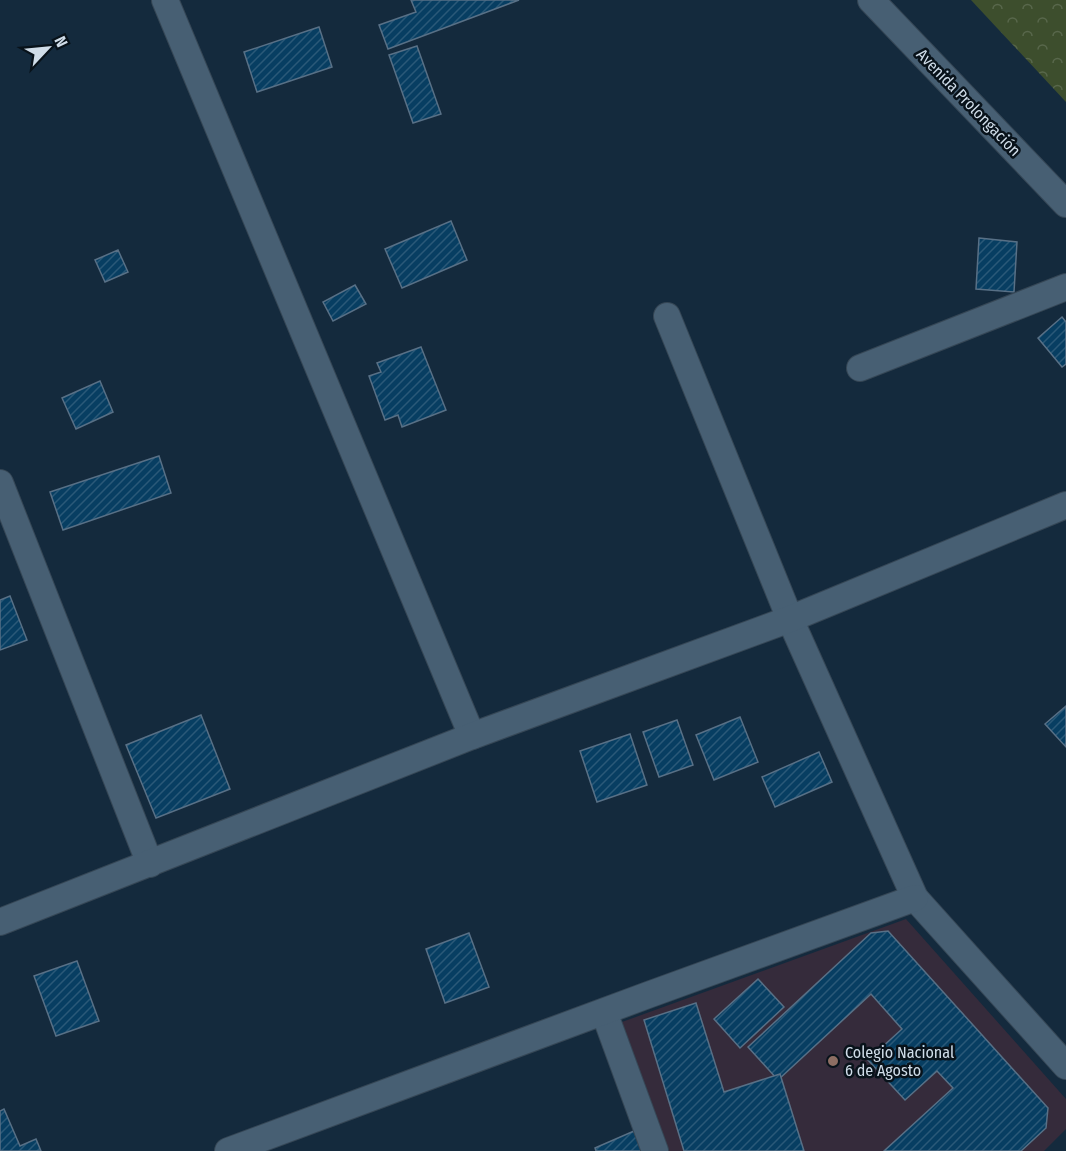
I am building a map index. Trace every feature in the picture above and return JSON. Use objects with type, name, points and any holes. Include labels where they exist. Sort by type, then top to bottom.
[{"type":"street","points":[[165,0],[472,736]]},
{"type":"street","name":"Avenida Prolongación","points":[[872,0],[1065,200]]},
{"type":"street","points":[[860,368],[1066,287]]},
{"type":"street","points":[[667,316],[790,618],[915,898],[1066,1066]]},
{"type":"street","points":[[0,483],[150,864]]},
{"type":"street","points":[[0,922],[472,736],[790,618],[1066,505]]},
{"type":"street","points":[[228,1151],[915,898]]},
{"type":"street","points":[[604,1012],[655,1151]]},
{"type":"shaded area","name":"Colegio Nacional 6 de Agosto","points":[[906,919],[1066,1099],[1066,1129],[1044,1151],[664,1151],[622,1022]]},
{"type":"green space","points":[[971,0],[1066,0],[1066,102]]},
{"type":"building","points":[[411,0],[519,0],[388,49],[379,25],[416,12]]},
{"type":"building","points":[[319,27],[332,67],[257,92],[244,52]]},
{"type":"building","points":[[417,46],[441,114],[413,123],[389,55]]},
{"type":"building","points":[[451,221],[467,260],[402,288],[385,249]]},
{"type":"building","points":[[979,238],[1017,242],[1014,292],[976,289]]},
{"type":"building","points":[[118,250],[128,272],[105,282],[95,260]]},
{"type":"building","points":[[355,285],[366,304],[333,321],[323,302]]},
{"type":"building","points":[[1062,317],[1066,322],[1066,364],[1062,367],[1038,338]]},
{"type":"building","points":[[421,347],[446,410],[402,427],[398,415],[385,420],[369,376],[381,372],[377,363]]},
{"type":"building","points":[[100,381],[113,412],[76,429],[62,398]]},
{"type":"building","points":[[159,456],[171,493],[63,530],[50,492]]},
{"type":"building","points":[[10,596],[27,640],[0,650],[0,600]]},
{"type":"building","points":[[1066,706],[1066,747],[1045,724]]},
{"type":"building","points":[[201,715],[230,789],[156,818],[126,745]]},
{"type":"building","points":[[740,717],[758,762],[714,780],[696,735]]},
{"type":"building","points":[[677,720],[693,765],[659,777],[643,732]]},
{"type":"building","points":[[630,734],[647,785],[597,802],[580,751]]},
{"type":"building","points":[[819,752],[832,782],[775,807],[762,777]]},
{"type":"building","points":[[888,931],[1048,1108],[1046,1128],[1021,1151],[884,1151],[953,1088],[937,1071],[905,1100],[868,1060],[902,1029],[871,994],[778,1080],[748,1047],[871,933]]},
{"type":"building","points":[[469,933],[489,987],[445,1003],[426,949]]},
{"type":"building","points":[[77,961],[99,1021],[56,1036],[34,976]]},
{"type":"building","points":[[758,979],[784,1007],[740,1048],[714,1019]]},
{"type":"building","points":[[696,1003],[724,1092],[780,1074],[804,1151],[684,1151],[644,1020]]},
{"type":"building","points":[[4,1109],[20,1146],[36,1139],[41,1151],[0,1151],[0,1111]]},
{"type":"building","points":[[634,1131],[643,1151],[596,1151],[595,1148]]},
{"type":"place","name":"Colegio Nacional 6 de Agosto","points":[[833,1061]]}]
